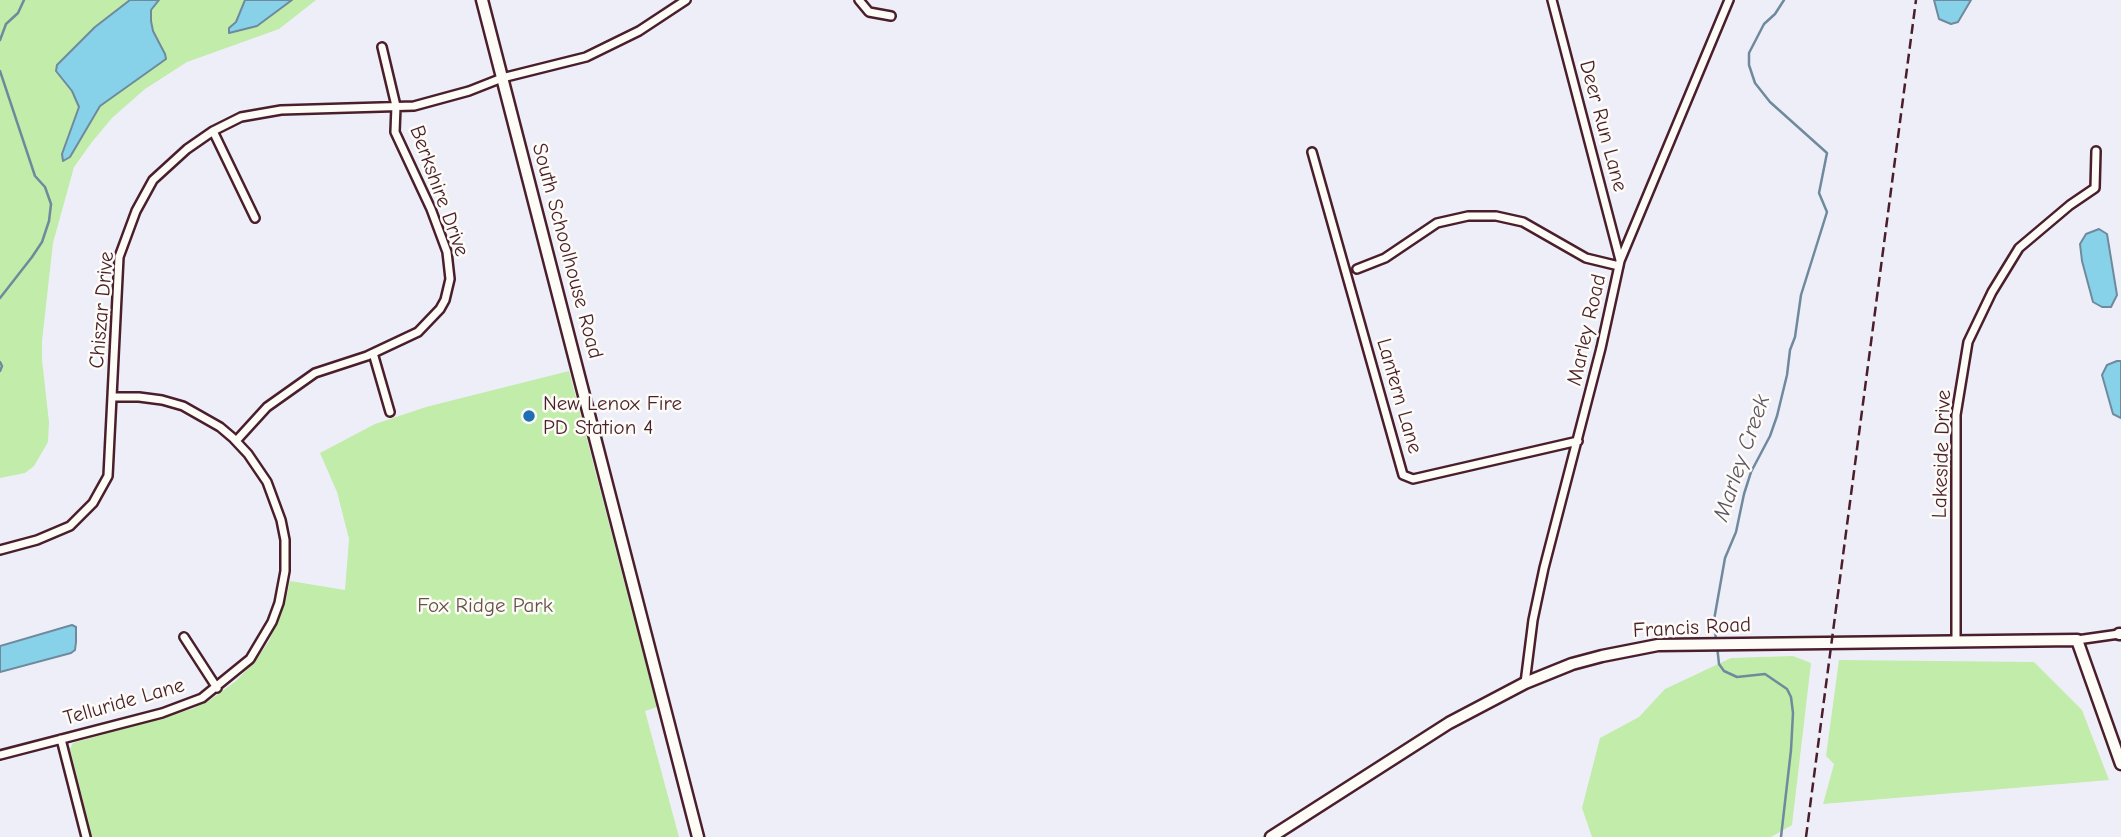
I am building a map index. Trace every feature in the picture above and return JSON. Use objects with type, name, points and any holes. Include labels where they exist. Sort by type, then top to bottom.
[{"type":"street","name":"South Schoolhouse Road","points":[[482,0],[698,837]]},
{"type":"street","name":"Chiszar Drive","points":[[0,550],[37,540],[70,526],[93,503],[108,475],[120,257],[136,211],[153,180],[187,149],[213,131],[241,117],[281,110],[414,106],[470,91],[502,78],[586,57],[639,31],[686,0]]},
{"type":"street","points":[[859,0],[869,12],[891,16]]},
{"type":"street","name":"Deer Run Lane","points":[[1552,0],[1620,264]]},
{"type":"street","name":"Marley Road","points":[[1525,682],[1533,620],[1544,568],[1578,441],[1620,264],[1729,0]]},
{"type":"street","name":"Berkshire Drive","points":[[236,441],[267,407],[315,373],[373,353],[418,332],[440,309],[450,279],[447,252],[431,209],[395,132],[396,106],[382,47]]},
{"type":"street","points":[[213,131],[256,218]]},
{"type":"street","name":"Lakeside Drive","points":[[1956,640],[1956,415],[1968,342],[1992,292],[2019,248],[2070,205],[2095,188],[2096,151]]},
{"type":"street","name":"Lantern Lane","points":[[1312,152],[1403,475],[1413,479],[1578,441]]},
{"type":"street","points":[[1357,269],[1385,258],[1437,223],[1468,216],[1496,216],[1523,222],[1586,258],[1620,264]]},
{"type":"street","points":[[373,353],[390,412]]},
{"type":"street","name":"Telluride Lane","points":[[0,755],[188,704],[216,688],[250,659],[272,622],[279,603],[285,571],[285,540],[276,503],[258,467],[236,441],[206,418],[183,406],[139,397],[113,397]]},
{"type":"street","name":"Francis Road","points":[[1271,837],[1449,723],[1525,682],[1572,664],[1614,653],[1658,645],[2077,640],[2120,634]]},
{"type":"street","points":[[184,638],[216,688]]},
{"type":"street","points":[[2077,640],[2121,764]]},
{"type":"street","points":[[61,739],[86,837]]},
{"type":"green space","points":[[0,0],[316,0],[279,29],[187,62],[145,89],[112,118],[74,167],[53,243],[42,341],[49,422],[48,442],[34,466],[25,473],[0,478]]},
{"type":"green space","name":"Fox Ridge Park","points":[[569,371],[657,707],[645,711],[679,837],[92,837],[70,749],[73,743],[192,709],[236,681],[269,641],[286,599],[290,581],[345,590],[349,539],[337,492],[320,453],[375,424],[426,407]]},
{"type":"green space","points":[[1793,656],[1811,663],[1792,825],[1771,837],[1592,837],[1582,808],[1600,738],[1639,717],[1665,689],[1731,658]]},
{"type":"green space","points":[[1839,660],[2034,662],[2082,710],[2109,780],[1823,804],[1834,764],[1826,756]]},
{"type":"water","points":[[130,0],[159,0],[151,10],[151,21],[166,59],[100,106],[70,157],[63,161],[62,154],[79,107],[72,91],[56,71],[57,65],[95,27]]},
{"type":"water","points":[[245,0],[292,0],[257,26],[229,33],[229,28],[236,22]]},
{"type":"water","points":[[1934,0],[1971,0],[1958,22],[1951,24],[1939,19]]},
{"type":"water","points":[[2099,229],[2107,234],[2117,295],[2111,307],[2102,307],[2093,302],[2082,261],[2080,244],[2086,234]]},
{"type":"water","points":[[2121,361],[2121,418],[2113,414],[2102,375],[2107,365]]},
{"type":"water","points":[[72,625],[76,627],[76,642],[75,650],[71,653],[0,672],[0,646]]},
{"type":"waterway","points":[[0,40],[6,24],[18,13],[24,0]]},
{"type":"waterway","name":"Marley Creek","points":[[1716,640],[1714,620],[1725,558],[1736,532],[1751,472],[1777,416],[1795,337],[1801,295],[1827,212],[1819,193],[1827,153],[1770,102],[1755,83],[1749,65],[1749,53],[1764,24],[1784,0]]},
{"type":"waterway","points":[[0,71],[35,176],[45,187],[51,204],[42,242],[0,298]]},
{"type":"waterway","points":[[0,362],[0,371]]},
{"type":"waterway","name":"Marley Creek","points":[[1717,646],[1719,664],[1724,671],[1737,677],[1765,674],[1787,689],[1791,697],[1791,750],[1781,837]]},
{"type":"railway","points":[[1806,837],[1916,0]]},
{"type":"place","name":"New Lenox Fire PD Station 4","points":[[529,416]]}]
